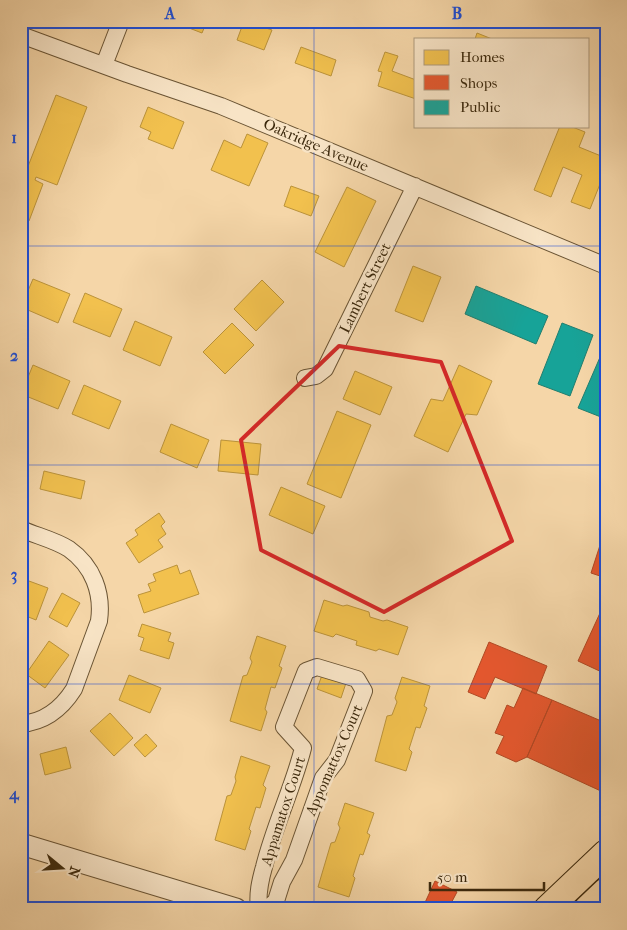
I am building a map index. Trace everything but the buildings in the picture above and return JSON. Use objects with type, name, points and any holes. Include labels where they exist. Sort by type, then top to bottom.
[{"type":"main road","points":[[547,909],[606,853]]},
{"type":"main road","points":[[587,909],[606,891]]},
{"type":"street","points":[[104,66],[122,21]]},
{"type":"street","name":"Oakridge Avenue","points":[[21,35],[221,106],[606,266]]},
{"type":"street","name":"Lambert Street","points":[[305,378],[316,376],[326,369],[415,186]]},
{"type":"street","points":[[21,530],[60,544],[77,556],[95,581],[101,606],[99,621],[69,697],[46,717],[21,724]]},
{"type":"street","name":"Appamatox Court","points":[[259,909],[257,895],[269,848],[304,748],[284,727],[306,671],[317,667],[357,679],[364,692]]},
{"type":"street","name":"Appomattox Court","points":[[267,909],[276,901],[282,882],[294,860],[323,778],[338,760],[364,692]]},
{"type":"street","points":[[21,844],[236,909]]},
{"type":"highlighted area","points":[[339,346],[441,362],[512,541],[384,612],[261,550],[241,440]]}]
